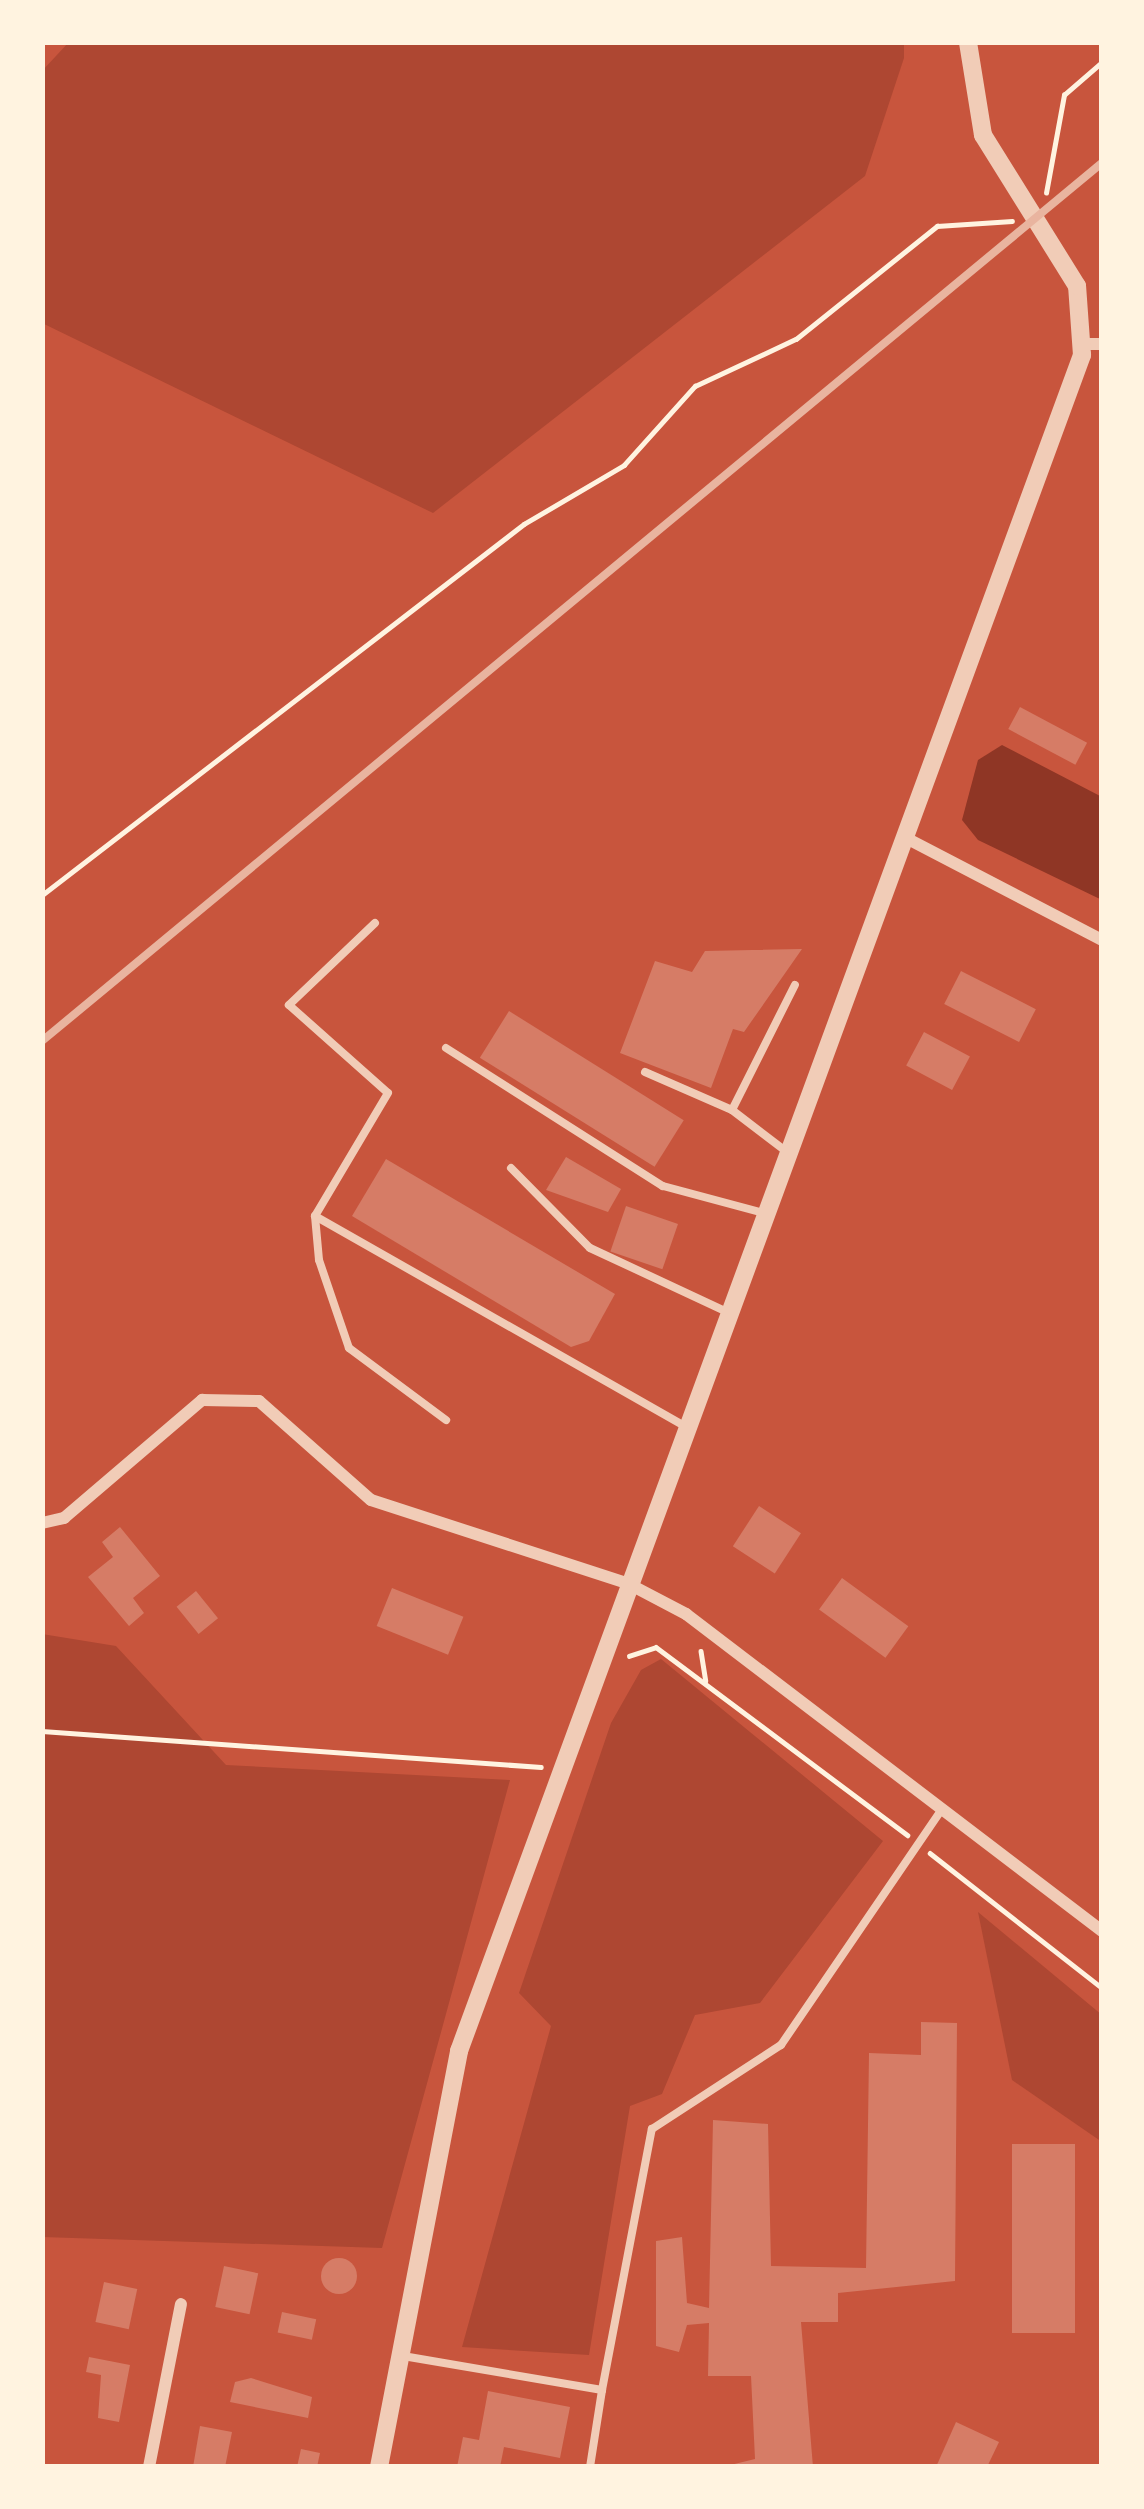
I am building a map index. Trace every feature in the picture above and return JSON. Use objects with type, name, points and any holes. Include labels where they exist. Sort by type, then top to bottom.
[{"type":"street","points":[[379,2467],[459,2051],[593,1674],[1092,344],[1077,286],[982,136],[968,42]]},
{"type":"street","points":[[906,838],[1102,940]]},
{"type":"street","points":[[42,1523],[64,1518],[202,1400],[232,1392],[259,1401],[371,1500],[627,1583],[702,1627],[1102,1931]]},
{"type":"street","points":[[149,2467],[182,2304]]},
{"type":"lane","points":[[375,923],[289,1005],[388,1093],[315,1216],[349,1348],[446,1420]]},
{"type":"lane","points":[[732,1110],[795,985]]},
{"type":"lane","points":[[446,1048],[663,1186],[737,1198],[765,1214]]},
{"type":"lane","points":[[645,1072],[732,1110],[788,1153]]},
{"type":"lane","points":[[511,1168],[590,1248],[728,1312]]},
{"type":"lane","points":[[315,1216],[686,1426]]},
{"type":"lane","points":[[590,2467],[652,2128],[781,2044],[943,1807]]},
{"type":"lane","points":[[398,2356],[602,2390]]},
{"type":"path","points":[[42,895],[524,524],[624,465],[695,386],[796,339],[938,226],[1035,213],[1064,95],[1102,62]]},
{"type":"path","points":[[702,1627],[694,1640],[706,1684]]},
{"type":"path","points":[[593,1674],[614,1683],[627,1658],[656,1647],[899,1830]]},
{"type":"path","points":[[42,1731],[559,1768]]},
{"type":"path","points":[[940,1859],[1102,1988]]},
{"type":"shaded area","points":[[69,42],[904,42],[904,58],[865,176],[433,513],[42,323],[42,71]]},
{"type":"shaded area","points":[[1002,745],[1102,797],[1102,900],[978,840],[962,820],[978,760]]},
{"type":"shaded area","points":[[42,1634],[116,1646],[226,1765],[510,1780],[382,2248],[42,2237]]},
{"type":"shaded area","points":[[661,1659],[883,1841],[760,2003],[695,2015],[662,2094],[630,2106],[589,2355],[462,2347],[551,2026],[519,1993],[611,1723],[641,1670]]},
{"type":"shaded area","points":[[978,1912],[1102,2015],[1102,2142],[1012,2080]]},
{"type":"building","points":[[1020,707],[1087,743],[1075,765],[1008,729]]},
{"type":"building","points":[[802,949],[744,1032],[733,1029],[711,1088],[620,1053],[655,961],[692,972],[705,951]]},
{"type":"building","points":[[961,971],[1036,1009],[1019,1042],[944,1004]]},
{"type":"building","points":[[509,1011],[684,1120],[655,1167],[480,1058]]},
{"type":"building","points":[[924,1032],[970,1056],[952,1090],[906,1066]]},
{"type":"building","points":[[566,1157],[621,1189],[608,1212],[546,1190]]},
{"type":"building","points":[[386,1159],[615,1294],[589,1341],[571,1347],[352,1216]]},
{"type":"building","points":[[626,1206],[678,1224],[662,1269],[610,1251]]},
{"type":"building","points":[[759,1506],[801,1533],[775,1573],[733,1546]]},
{"type":"building","points":[[120,1527],[160,1576],[133,1598],[144,1613],[129,1626],[88,1577],[113,1557],[102,1542]]},
{"type":"building","points":[[842,1578],[908,1626],[885,1658],[819,1610]]},
{"type":"building","points":[[392,1588],[463,1617],[448,1655],[377,1626]]},
{"type":"building","points":[[196,1591],[218,1618],[199,1634],[177,1607]]},
{"type":"building","points":[[921,2022],[957,2023],[955,2281],[838,2293],[838,2322],[801,2322],[813,2467],[722,2467],[755,2459],[751,2376],[708,2376],[709,2323],[687,2325],[679,2352],[656,2346],[656,2241],[682,2237],[687,2303],[709,2308],[713,2120],[768,2124],[771,2266],[866,2268],[869,2053],[921,2055]]},
{"type":"building","points":[[1012,2144],[1075,2144],[1075,2333],[1012,2333]]},
{"type":"building","points":[[339,2258],[352,2263],[357,2276],[352,2289],[339,2294],[326,2289],[321,2276],[326,2263]]},
{"type":"building","points":[[224,2266],[258,2273],[250,2314],[215,2307]]},
{"type":"building","points":[[104,2282],[137,2289],[129,2329],[95,2322]]},
{"type":"building","points":[[282,2312],[316,2319],[312,2340],[278,2333]]},
{"type":"building","points":[[89,2357],[130,2365],[119,2422],[98,2418],[101,2375],[86,2372]]},
{"type":"building","points":[[251,2378],[312,2397],[308,2418],[230,2402],[235,2382]]},
{"type":"building","points":[[488,2391],[570,2407],[560,2458],[504,2447],[500,2467],[457,2467],[463,2437],[479,2440]]},
{"type":"building","points":[[956,2422],[999,2442],[987,2467],[936,2467]]},
{"type":"building","points":[[200,2426],[232,2432],[225,2467],[193,2467]]},
{"type":"building","points":[[301,2449],[320,2453],[317,2467],[297,2467]]},
{"type":"railway","points":[[42,1041],[1102,163]]}]
